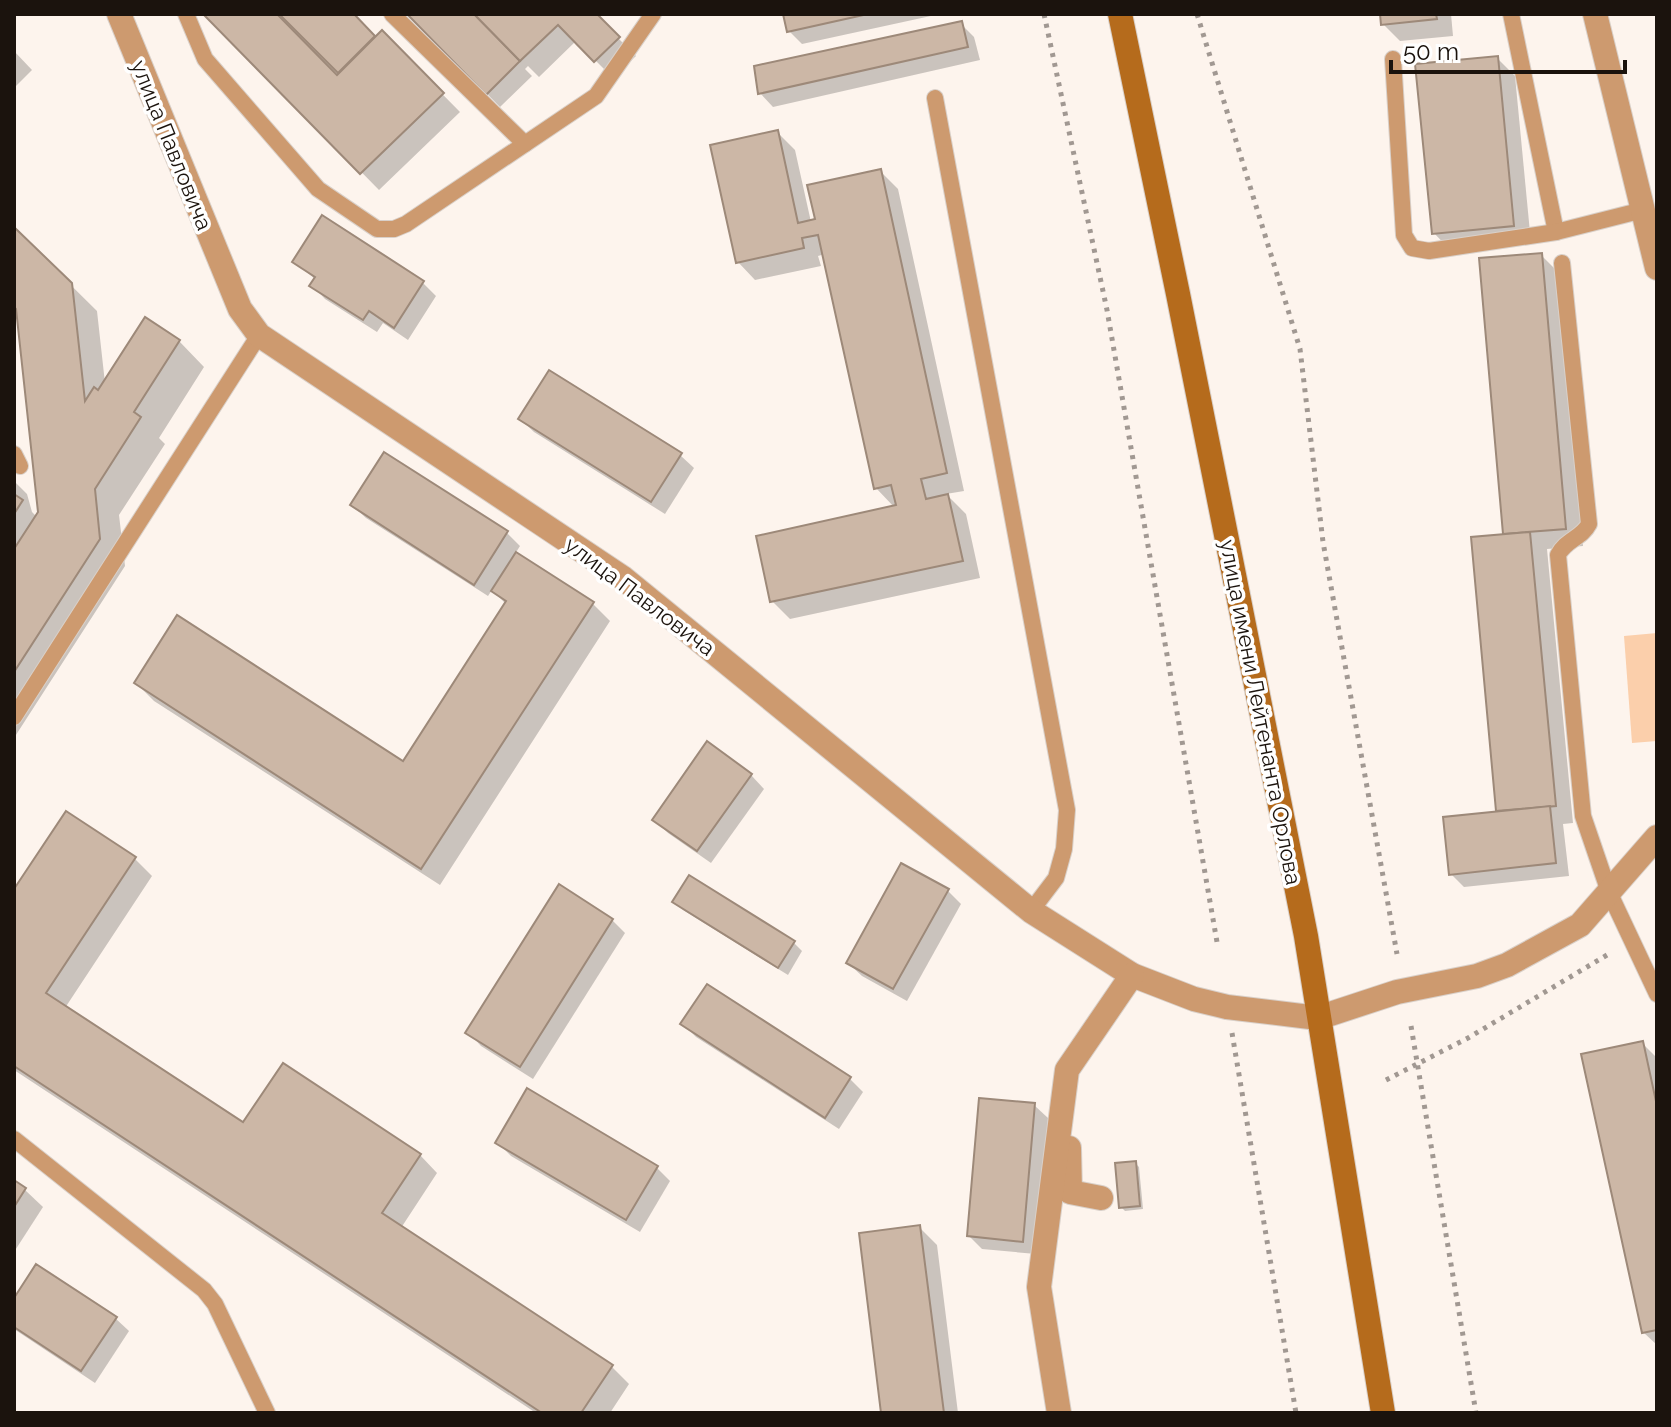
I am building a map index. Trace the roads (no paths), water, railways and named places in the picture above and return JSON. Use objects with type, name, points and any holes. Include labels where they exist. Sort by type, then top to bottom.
[{"type":"main road","name":"улица имени Лейтенанта Орлова","points":[[1120,14],[1306,936],[1383,1413]]},
{"type":"street","name":"улица Павловича","points":[[119,14],[240,309],[259,335],[623,578],[1031,911],[1132,975],[1194,999],[1227,1007],[1318,1018]]},
{"type":"street","points":[[1595,14],[1657,268]]},
{"type":"street","points":[[1318,1018],[1397,992],[1477,976],[1507,965],[1580,925],[1657,837]]},
{"type":"street","points":[[1059,1413],[1039,1287],[1067,1070],[1132,975]]},
{"type":"street","points":[[1067,1070],[1070,1192],[1101,1198]]},
{"type":"lane","points":[[186,14],[205,59],[318,189],[377,229],[394,229],[406,224],[596,96],[653,14]]},
{"type":"lane","points":[[392,14],[525,144]]},
{"type":"lane","points":[[1511,14],[1556,232]]},
{"type":"lane","points":[[1393,59],[1404,235],[1412,248],[1429,251],[1556,232],[1643,210]]},
{"type":"lane","points":[[935,98],[1067,810],[1064,849],[1056,878],[1031,911]]},
{"type":"lane","points":[[1562,263],[1589,524],[1585,531],[1562,547],[1558,555],[1583,816],[1609,892],[1657,994]]},
{"type":"lane","points":[[14,717],[259,335]]},
{"type":"lane","points":[[14,1139],[204,1290],[215,1304],[267,1413]]}]
